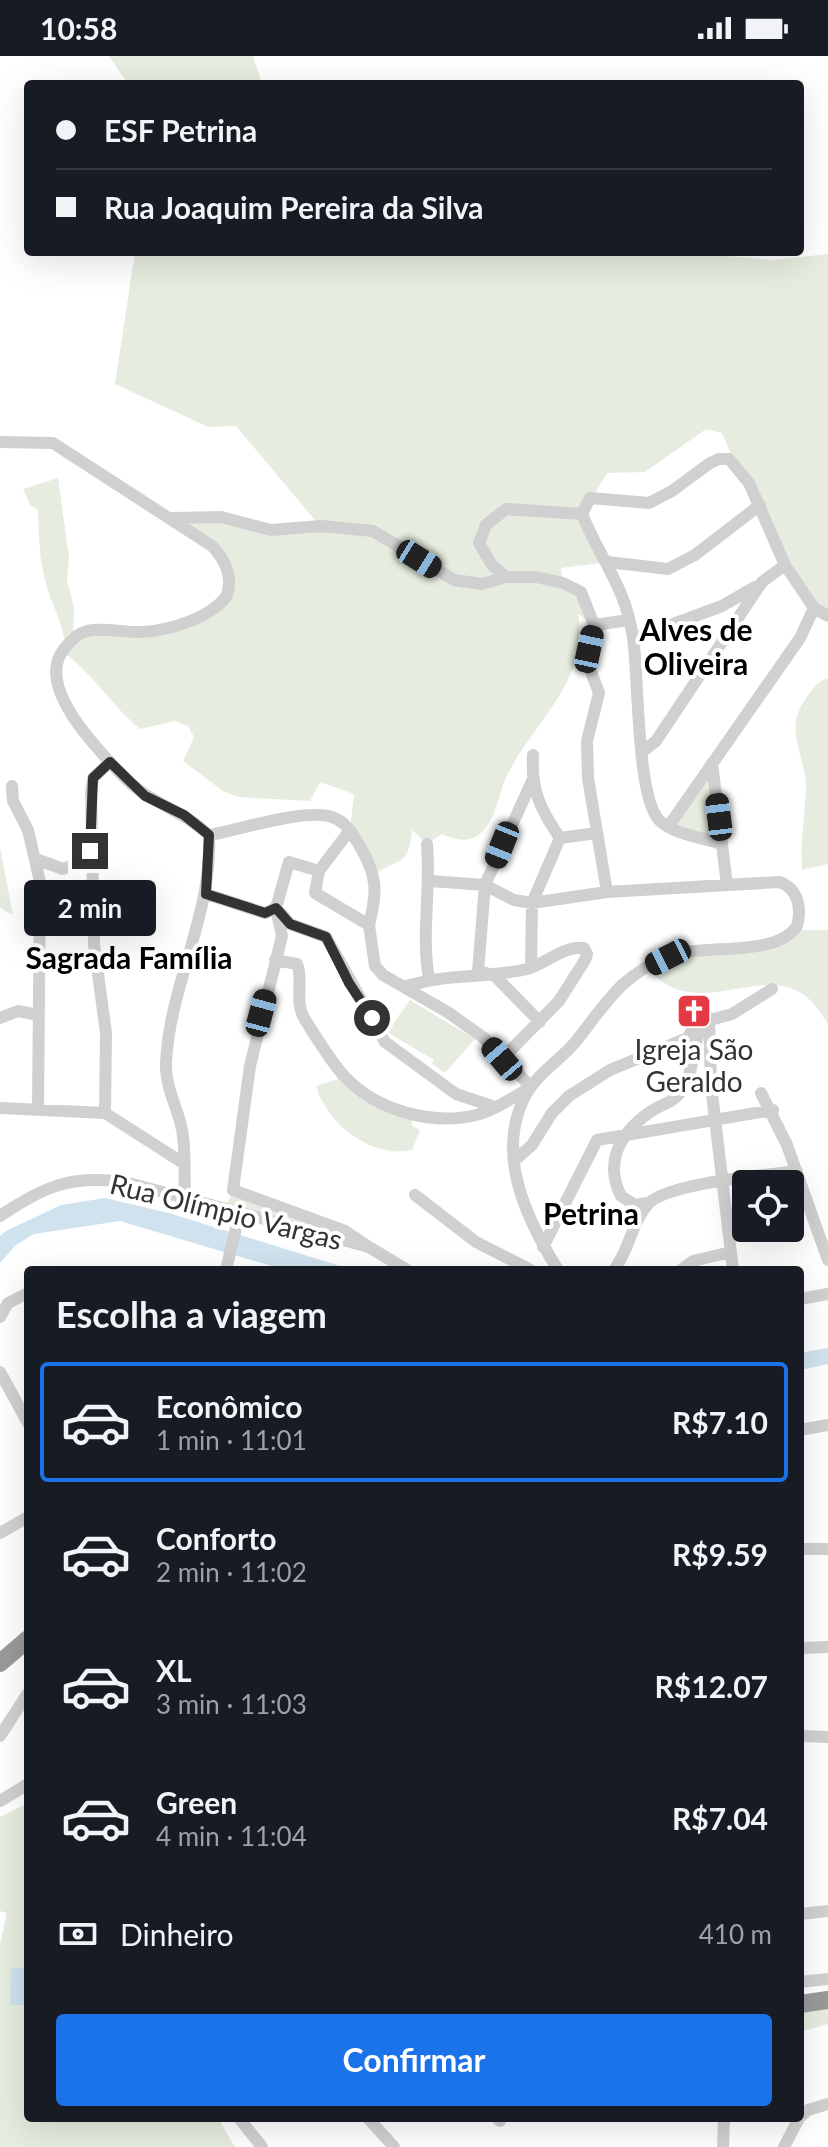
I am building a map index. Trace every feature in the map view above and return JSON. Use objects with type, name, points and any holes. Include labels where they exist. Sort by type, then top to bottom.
[{"type":"highway","points":[[0,1663],[24,1642]]},
{"type":"highway","points":[[804,2003],[828,2000]]},
{"type":"street","points":[[0,442],[53,443],[143,504],[173,518],[212,546],[223,558],[230,589],[226,597],[204,614],[169,628],[85,631],[73,638],[55,662],[55,682],[62,700],[110,762],[145,796],[184,815],[209,835]]},
{"type":"street","points":[[582,514],[590,498],[649,503],[659,500],[710,463],[724,458],[734,462],[760,505],[785,565],[814,608],[828,616]]},
{"type":"street","points":[[608,562],[668,569],[695,555],[760,505]]},
{"type":"street","points":[[506,577],[492,565],[479,543],[486,525],[506,509],[582,514]]},
{"type":"street","points":[[582,514],[626,599],[633,639],[642,752],[649,798],[657,818],[668,827],[722,844]]},
{"type":"street","points":[[173,518],[221,517],[271,530],[355,527],[373,531],[454,580],[482,584],[506,577],[536,577],[563,583],[581,592],[594,625],[588,664],[599,693],[587,741],[588,778],[607,892]]},
{"type":"street","points":[[633,639],[722,606],[785,565]]},
{"type":"street","points":[[642,752],[656,741],[762,582]]},
{"type":"street","points":[[668,827],[800,638],[814,608]]},
{"type":"street","points":[[594,625],[629,620]]},
{"type":"street","points":[[533,755],[532,781],[536,800],[560,838]]},
{"type":"street","points":[[105,1113],[106,1033],[94,944],[90,851],[93,778],[110,762]]},
{"type":"street","points":[[712,763],[727,885]]},
{"type":"street","points":[[532,781],[485,885],[478,971],[494,975],[540,1022]]},
{"type":"street","points":[[12,786],[13,801],[28,830],[40,882],[38,1110]]},
{"type":"street","points":[[209,835],[313,814],[331,816],[350,830],[364,854],[377,891],[369,925],[375,966],[417,996],[468,1026],[531,1087]]},
{"type":"street","points":[[350,830],[319,871],[315,893],[369,925]]},
{"type":"street","points":[[560,838],[597,833]]},
{"type":"street","points":[[185,1198],[183,1134],[167,1082],[166,1064],[180,990],[206,894],[209,835]]},
{"type":"street","points":[[531,968],[532,903],[560,838]]},
{"type":"street","points":[[427,844],[430,881],[426,950],[429,979]]},
{"type":"street","points":[[36,859],[63,869],[81,862],[90,851]]},
{"type":"street","points":[[319,871],[289,862],[276,908],[282,936],[250,1066],[233,1190],[345,1231],[369,1247]]},
{"type":"street","points":[[275,960],[297,964],[298,999],[304,1018],[345,1077],[373,1099],[394,1108],[441,1118],[479,1115],[531,1087],[575,1043],[615,988],[642,970],[687,951],[772,943],[795,930],[799,913],[790,886],[779,882],[607,892],[532,903],[514,900],[485,885],[430,881]]},
{"type":"street","points":[[206,894],[265,913],[276,908]]},
{"type":"street","points":[[276,908],[290,924],[326,937],[349,983],[385,1042],[456,1094],[495,1107]]},
{"type":"street","points":[[404,987],[429,979],[494,975],[531,968],[575,947],[584,948],[587,954],[559,1001],[502,1059]]},
{"type":"street","points":[[515,1160],[532,1145],[552,1113],[569,1096],[610,1070],[687,1038],[690,1029],[700,1020],[732,1014],[772,989]]},
{"type":"street","points":[[0,1018],[18,1011],[38,1015]]},
{"type":"street","points":[[709,1018],[715,1121],[733,1266]]},
{"type":"street","points":[[709,1018],[697,1034],[683,1089],[669,1105],[653,1109],[644,1117],[611,1163],[614,1181],[621,1196],[629,1202],[648,1203],[675,1192],[732,1179]]},
{"type":"street","points":[[531,1087],[512,1132],[515,1160],[521,1198],[543,1247],[555,1266]]},
{"type":"street","points":[[761,1093],[773,1110],[797,1170]]},
{"type":"street","points":[[0,1108],[105,1113],[183,1163]]},
{"type":"street","points":[[543,1247],[586,1156],[597,1140],[773,1110]]},
{"type":"street","name":"Rua Olímpio Vargas","points":[[0,1216],[43,1188],[88,1179],[134,1183],[369,1247],[400,1266]]},
{"type":"street","points":[[804,1191],[828,1260]]},
{"type":"street","points":[[415,1195],[476,1242],[523,1266]]},
{"type":"street","points":[[616,1266],[648,1203]]},
{"type":"street","points":[[228,1266],[240,1211]]},
{"type":"street","points":[[686,1266],[693,1261],[731,1252]]},
{"type":"street","points":[[804,1298],[828,1294]]},
{"type":"street","points":[[0,1317],[8,1303],[24,1295]]},
{"type":"street","points":[[0,1372],[24,1416]]},
{"type":"street","points":[[804,1429],[828,1425]]},
{"type":"street","points":[[1,1529],[24,1519]]},
{"type":"street","points":[[804,1549],[828,1549]]},
{"type":"street","points":[[804,1648],[828,1647]]},
{"type":"street","points":[[0,1736],[24,1699]]},
{"type":"street","points":[[804,1736],[828,1737]]},
{"type":"street","points":[[0,1801],[24,1786]]},
{"type":"street","points":[[804,1914],[828,1911]]},
{"type":"street","points":[[804,1982],[828,1979]]},
{"type":"street","points":[[804,2113],[828,2104]]},
{"type":"street","points":[[242,2122],[262,2147]]},
{"type":"street","points":[[372,2122],[394,2147]]},
{"type":"street","points":[[723,2147],[724,2122]]},
{"type":"street","points":[[784,2147],[796,2122]]},
{"type":"shaded area","points":[[109,56],[253,56],[261,80],[125,80]]},
{"type":"shaded area","points":[[828,254],[828,616],[814,608],[734,462],[722,433],[706,429],[645,472],[607,473],[582,514],[608,562],[561,568],[563,583],[581,592],[594,625],[578,614],[580,638],[568,680],[507,775],[487,827],[468,839],[442,834],[427,844],[412,830],[405,856],[373,875],[350,830],[354,794],[320,782],[310,801],[238,797],[223,791],[183,761],[194,737],[188,726],[175,721],[140,729],[62,651],[72,639],[64,638],[48,591],[41,557],[38,510],[30,505],[23,489],[58,478],[69,557],[67,580],[74,608],[73,637],[169,628],[226,597],[223,558],[173,518],[221,517],[271,530],[320,526],[236,426],[208,427],[115,384],[134,256],[728,256],[773,260]]},
{"type":"shaded area","points":[[828,678],[828,864],[802,870],[806,788],[797,740],[797,718],[812,690]]},
{"type":"shaded area","points":[[712,763],[722,844],[668,827]]},
{"type":"shaded area","points":[[0,847],[13,915],[0,908]]},
{"type":"shaded area","points":[[795,930],[828,930],[828,1024],[808,998],[787,987],[769,985],[691,992],[672,987],[654,975],[668,957],[732,948]]},
{"type":"shaded area","points":[[410,1000],[475,1039],[445,1073],[432,1064],[434,1060],[387,1032]]},
{"type":"shaded area","points":[[345,1077],[373,1099],[414,1113],[411,1125],[420,1130],[412,1150],[382,1149],[367,1144],[341,1125],[330,1113],[316,1086]]},
{"type":"shaded area","points":[[233,1187],[357,1237],[226,1208]]},
{"type":"shaded area","points":[[24,1805],[24,2122],[220,2122],[235,2147],[0,2147],[0,1944],[7,1913],[0,1911],[0,1817]]},
{"type":"shaded area","points":[[828,2004],[828,2024],[804,2031],[804,2008]]},
{"type":"water","points":[[105,1198],[169,1213],[340,1266],[272,1266],[120,1221],[34,1234],[16,1245],[0,1263],[0,1236],[61,1205]]},
{"type":"water","points":[[828,1348],[828,1364],[804,1369],[804,1352]]},
{"type":"water","points":[[11,1968],[24,1968],[24,2005],[10,2005]]},
{"type":"place","name":"Igreja São Geraldo","points":[[694,1011]]},
{"type":"district","name":"Alves de Oliveira","points":[[696,648]]},
{"type":"district","name":"Sagrada Família","points":[[129,959]]},
{"type":"district","name":"Petrina","points":[[591,1215]]},
{"type":"route","points":[[90,851],[93,778],[110,762],[145,796],[162,808],[184,815],[209,835],[206,894],[265,913],[276,908],[290,924],[326,937],[349,983],[372,1018]]}]
